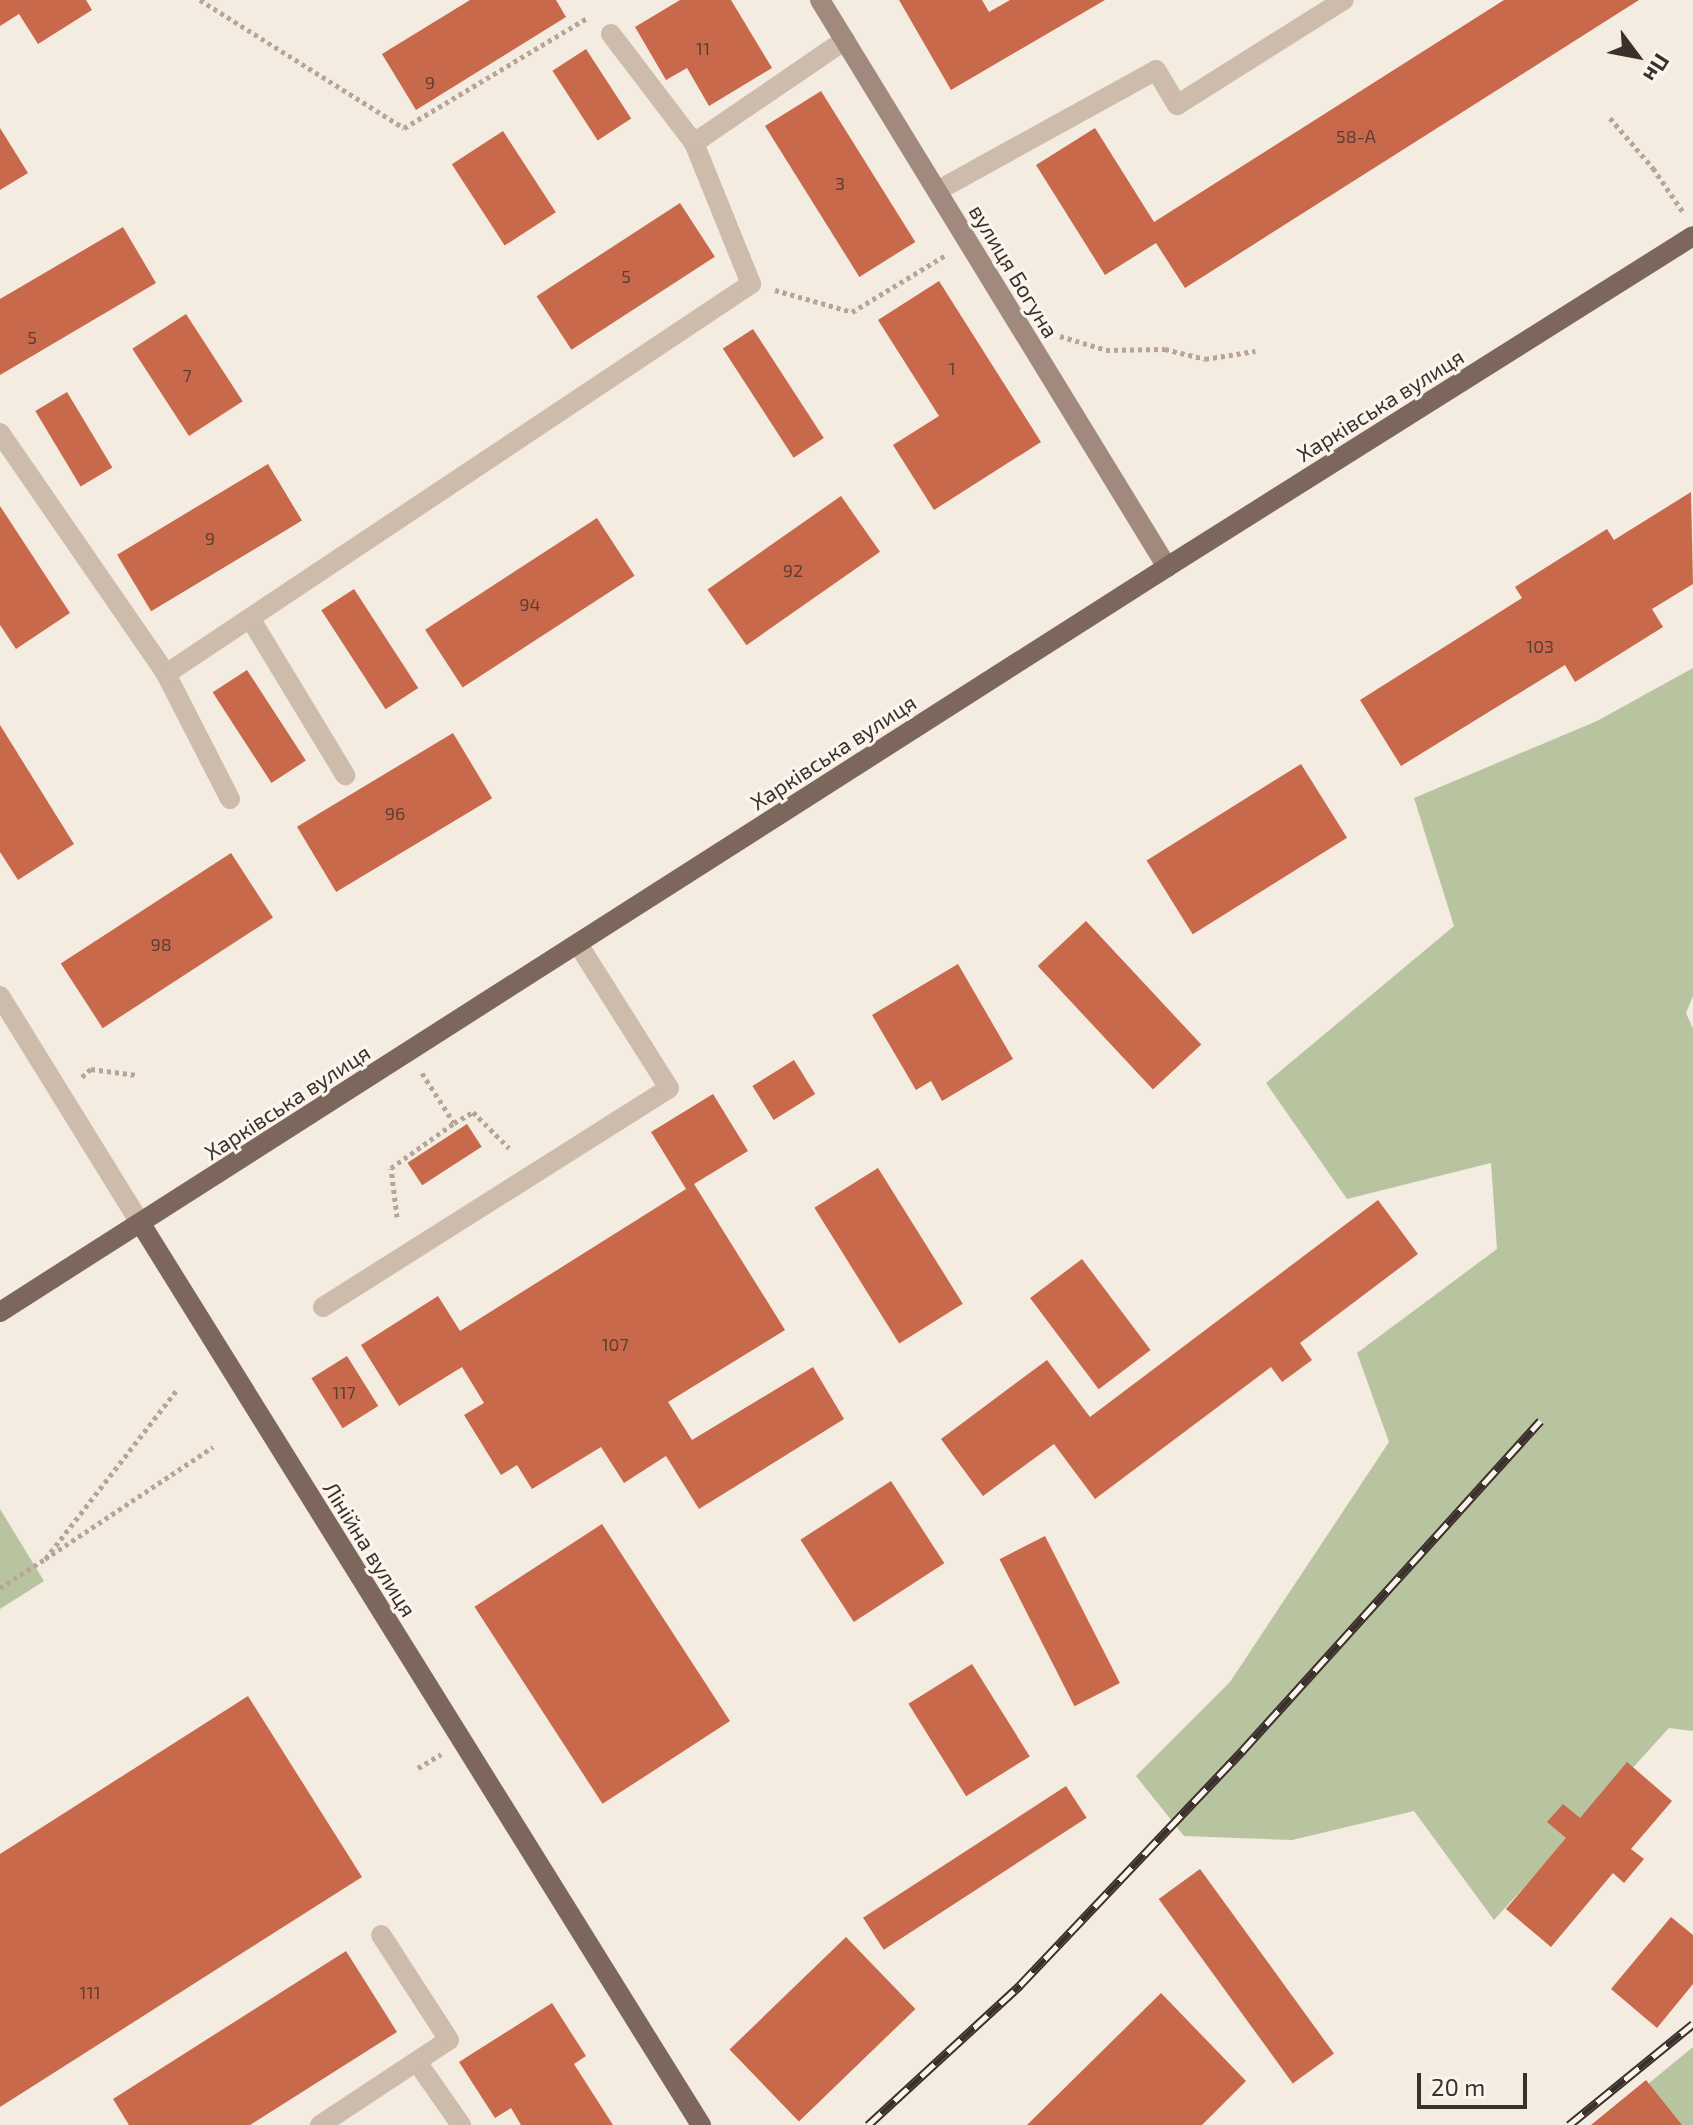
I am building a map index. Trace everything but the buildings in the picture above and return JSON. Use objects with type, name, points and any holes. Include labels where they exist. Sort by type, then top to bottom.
[{"type":"main road","name":"вулиця Богуна","points":[[820,0],[1167,567]]},
{"type":"main road","name":"Харківська вулиця","points":[[0,1312],[1167,567],[1693,236]]},
{"type":"main road","name":"Лінійна вулиця","points":[[141,1224],[701,2125]]},
{"type":"street","points":[[937,191],[1156,70],[1177,105],[1344,0]]},
{"type":"street","points":[[166,674],[751,284],[694,143],[611,34]]},
{"type":"street","points":[[694,143],[845,40]]},
{"type":"street","points":[[0,433],[166,674],[230,799]]},
{"type":"street","points":[[250,618],[345,775]]},
{"type":"street","points":[[323,1307],[669,1088],[578,944]]},
{"type":"street","name":"Лінійна вулиця","points":[[0,996],[141,1224]]},
{"type":"street","points":[[320,2125],[449,2040],[381,1935]]},
{"type":"street","points":[[417,2062],[461,2125]]},
{"type":"path","points":[[200,0],[404,128],[596,13]]},
{"type":"path","points":[[1610,118],[1653,168],[1685,215]]},
{"type":"path","points":[[751,284],[852,312],[944,256]]},
{"type":"path","points":[[1056,335],[1106,350],[1165,349],[1205,359],[1255,351]]},
{"type":"path","points":[[409,1052],[454,1123]]},
{"type":"path","points":[[61,1094],[91,1069],[137,1075]]},
{"type":"path","points":[[397,1217],[391,1168],[454,1123],[473,1112],[509,1148]]},
{"type":"path","points":[[45,1559],[176,1391]]},
{"type":"path","points":[[0,1588],[213,1447]]},
{"type":"green space","points":[[1693,668],[1693,996],[1686,1013],[1693,1029],[1693,1731],[1669,1728],[1494,1920],[1414,1811],[1292,1840],[1184,1836],[1136,1776],[1230,1682],[1389,1442],[1357,1353],[1497,1249],[1491,1163],[1347,1199],[1266,1083],[1454,926],[1414,798],[1597,721]]},
{"type":"green space","points":[[0,1509],[44,1581],[0,1609]]},
{"type":"green space","points":[[1693,2047],[1693,2125],[1598,2125]]},
{"type":"railway","points":[[868,2125],[1020,1985],[1242,1751],[1540,1421]]},
{"type":"railway","points":[[1569,2125],[1693,2024]]}]
